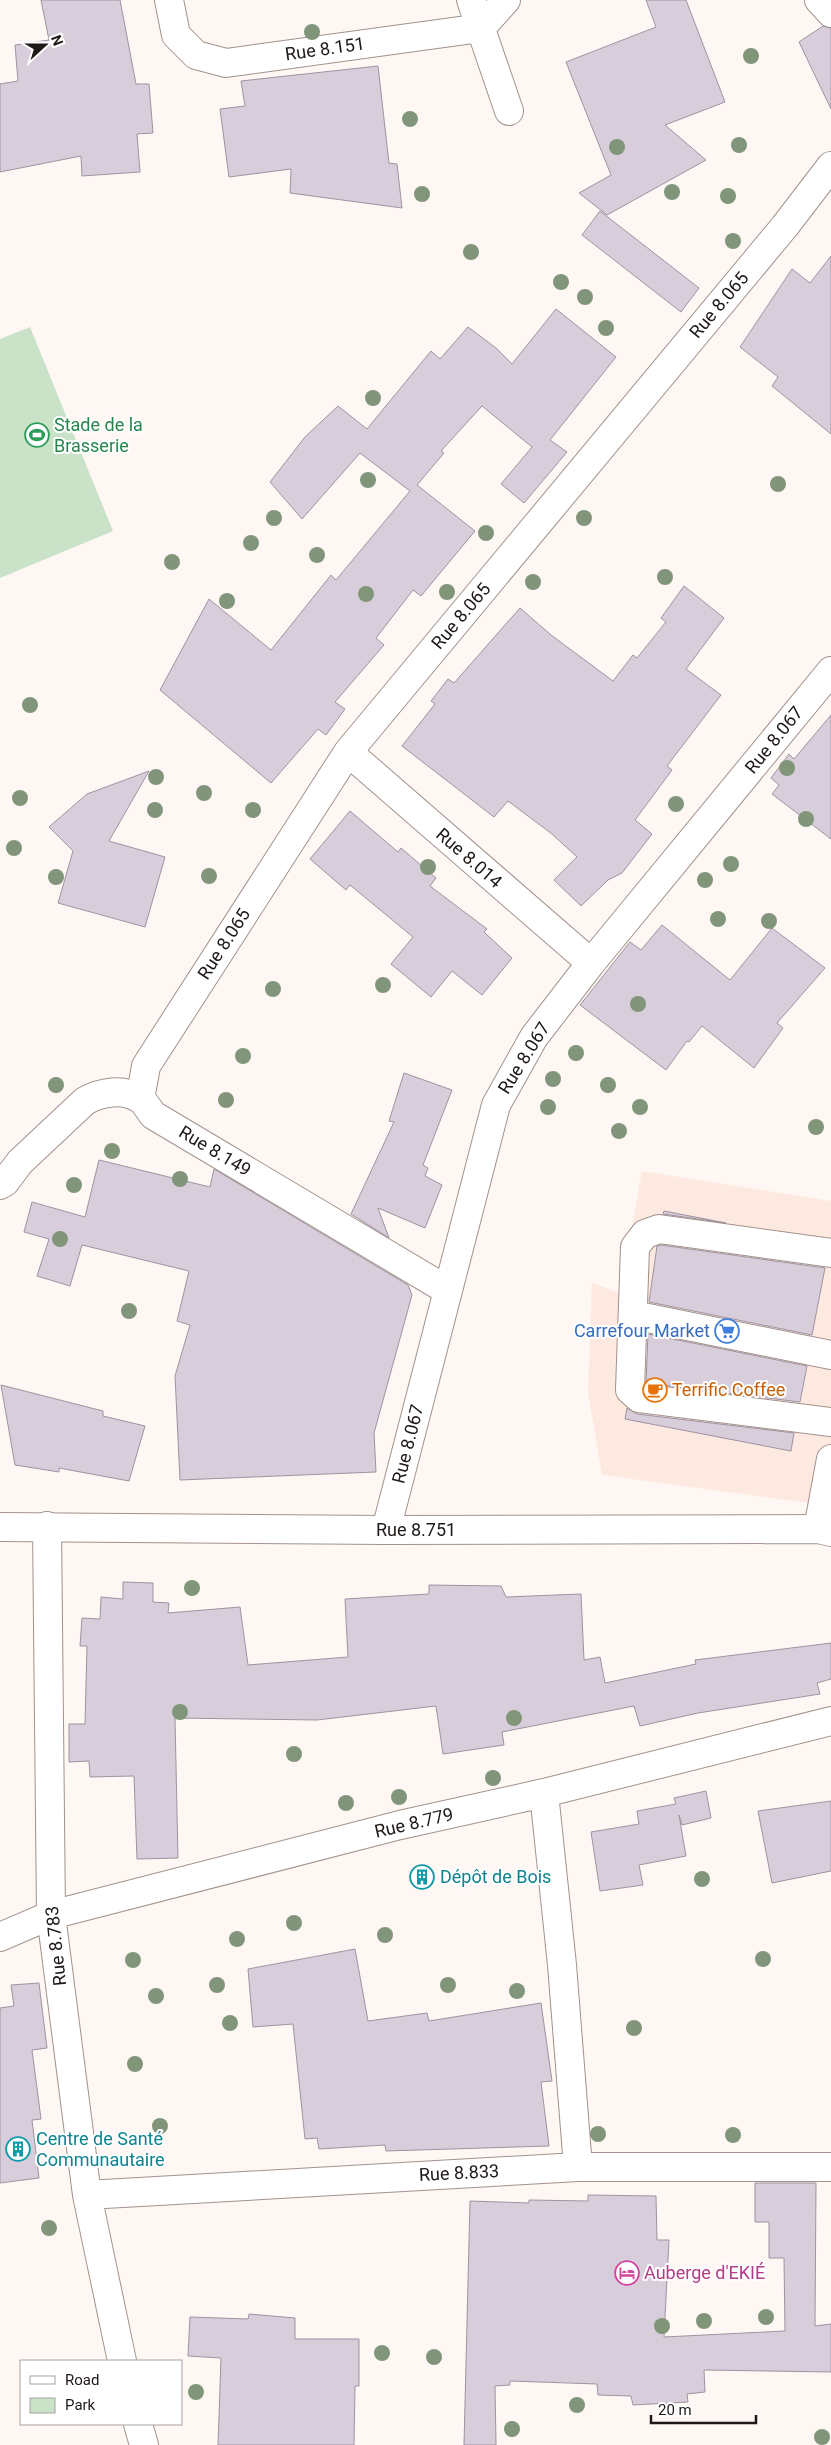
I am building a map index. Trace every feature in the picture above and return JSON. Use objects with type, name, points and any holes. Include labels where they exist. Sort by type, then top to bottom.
[{"type":"street","name":"Rue 8.151","points":[[169,0],[176,35],[196,55],[226,63],[481,28]]},
{"type":"street","points":[[471,0],[509,111]]},
{"type":"street","points":[[481,28],[506,0]]},
{"type":"street","points":[[819,0],[831,14]]},
{"type":"street","name":"Rue 8.065","points":[[140,1099],[146,1066],[348,752],[785,226],[831,166]]},
{"type":"street","name":"Rue 8.067","points":[[386,1530],[496,1105],[534,1037],[591,964],[831,671]]},
{"type":"street","name":"Rue 8.014","points":[[348,752],[591,964]]},
{"type":"street","name":"Rue 8.149","points":[[0,1185],[5,1182],[20,1162],[85,1101],[97,1095],[118,1092],[140,1099],[153,1114],[447,1290]]},
{"type":"street","points":[[831,1254],[660,1229],[645,1234],[635,1247],[630,1390],[638,1398],[831,1422]]},
{"type":"street","points":[[633,1315],[831,1354]]},
{"type":"street","points":[[824,1530],[831,1459]]},
{"type":"street","name":"Rue 8.783","points":[[47,1526],[51,1915],[87,2194],[122,2360]]},
{"type":"street","name":"Rue 8.751","points":[[0,1527],[386,1530],[824,1530]]},
{"type":"street","name":"Rue 8.779","points":[[0,1937],[51,1915],[400,1825],[544,1793],[831,1721]]},
{"type":"street","points":[[544,1793],[562,1965],[578,2167]]},
{"type":"street","name":"Rue 8.833","points":[[87,2194],[578,2167],[831,2166]]},
{"type":"street","points":[[138,2425],[144,2445]]},
{"type":"shaded area","points":[[642,1171],[831,1201],[831,1506],[602,1475],[588,1392],[592,1283],[620,1293]]},
{"type":"green space","name":"Stade de la Brasserie","points":[[30,327],[113,531],[0,578],[0,339]]},
{"type":"building","points":[[41,0],[120,0],[136,84],[149,84],[153,133],[137,134],[140,172],[82,176],[81,156],[0,172],[0,84],[18,81],[15,45],[49,40]]},
{"type":"building","points":[[646,0],[686,0],[725,102],[665,125],[706,160],[607,215],[579,193],[611,175],[566,62],[656,27]]},
{"type":"building","points":[[823,26],[831,28],[831,109],[799,42]]},
{"type":"building","points":[[378,66],[389,163],[397,164],[402,208],[290,193],[291,169],[229,177],[220,109],[245,106],[241,81]]},
{"type":"building","points":[[600,211],[699,288],[681,312],[582,235]]},
{"type":"building","points":[[831,256],[831,434],[772,386],[778,377],[740,347],[792,269],[810,283]]},
{"type":"building","points":[[556,309],[616,357],[550,440],[567,452],[524,503],[501,484],[532,447],[482,406],[441,451],[444,453],[417,485],[475,531],[421,596],[413,590],[376,638],[384,645],[335,702],[345,709],[326,735],[318,729],[271,783],[160,690],[209,599],[271,650],[331,575],[336,580],[410,491],[360,453],[302,519],[270,482],[305,437],[338,406],[367,429],[431,351],[440,359],[468,327],[496,348],[512,364]]},
{"type":"building","points":[[684,586],[724,618],[686,669],[721,695],[667,766],[672,770],[635,820],[652,834],[622,873],[608,880],[581,906],[554,880],[577,857],[552,834],[508,801],[494,817],[402,746],[435,704],[431,701],[448,679],[454,683],[520,608],[551,635],[613,681],[633,655],[637,658],[666,622],[661,618]]},
{"type":"building","points":[[831,715],[831,839],[772,794],[779,785],[771,778],[789,754],[794,759]]},
{"type":"building","points":[[149,771],[109,841],[165,857],[145,927],[58,903],[73,851],[49,827],[87,794]]},
{"type":"building","points":[[350,811],[398,852],[401,848],[436,878],[430,886],[487,929],[484,932],[512,958],[482,995],[452,971],[431,997],[391,964],[413,937],[350,885],[346,890],[310,859]]},
{"type":"building","points":[[662,925],[730,980],[772,928],[825,968],[777,1023],[783,1028],[754,1068],[702,1026],[689,1042],[687,1041],[666,1070],[580,1005],[630,942],[641,950]]},
{"type":"building","points":[[404,1073],[452,1090],[423,1165],[428,1168],[425,1176],[442,1185],[425,1228],[378,1208],[389,1238],[351,1214],[394,1122],[389,1121]]},
{"type":"building","points":[[99,1160],[210,1187],[214,1169],[408,1285],[412,1295],[374,1433],[376,1472],[180,1480],[175,1376],[190,1325],[177,1321],[189,1271],[82,1245],[70,1286],[37,1276],[49,1239],[24,1232],[32,1202],[85,1217]]},
{"type":"building","points":[[664,1211],[726,1223],[663,1214]]},
{"type":"building","points":[[661,1245],[825,1268],[812,1335],[649,1302],[657,1246]]},
{"type":"building","points":[[648,1334],[807,1366],[800,1402],[646,1383]]},
{"type":"building","points":[[1,1385],[103,1411],[103,1416],[145,1426],[129,1481],[59,1468],[59,1472],[15,1465]]},
{"type":"building","points":[[627,1408],[637,1414],[794,1433],[791,1451],[625,1419]]},
{"type":"building","points":[[123,1582],[153,1583],[153,1602],[169,1603],[168,1613],[240,1607],[248,1665],[348,1657],[345,1599],[429,1594],[429,1585],[501,1586],[506,1597],[581,1594],[584,1660],[600,1657],[605,1683],[696,1664],[695,1660],[831,1643],[831,1679],[817,1683],[820,1694],[698,1713],[640,1726],[634,1706],[502,1732],[504,1745],[443,1754],[436,1706],[317,1720],[175,1718],[178,1858],[137,1859],[134,1776],[90,1777],[89,1761],[69,1762],[69,1724],[85,1724],[87,1646],[80,1646],[82,1618],[100,1619],[101,1597],[123,1599]]},
{"type":"building","points":[[706,1791],[711,1818],[682,1825],[679,1815],[686,1856],[639,1865],[643,1885],[600,1891],[591,1832],[639,1824],[637,1811],[676,1804],[674,1798]]},
{"type":"building","points":[[831,1801],[831,1871],[772,1883],[758,1811]]},
{"type":"building","points":[[355,1949],[368,2021],[427,2013],[429,2021],[541,2003],[552,2081],[541,2082],[549,2146],[386,2151],[385,2145],[319,2149],[317,2138],[305,2139],[293,2024],[253,2027],[248,1969]]},
{"type":"building","points":[[39,1983],[47,2048],[32,2050],[41,2119],[32,2120],[39,2178],[0,2183],[0,2008],[14,2006],[11,1985]]},
{"type":"building","points":[[755,2183],[816,2183],[815,2326],[831,2324],[831,2372],[704,2370],[705,2392],[687,2394],[688,2402],[633,2405],[631,2396],[598,2395],[597,2384],[510,2381],[510,2385],[495,2386],[496,2445],[464,2445],[470,2201],[529,2203],[529,2200],[588,2201],[588,2195],[656,2196],[657,2240],[669,2240],[664,2337],[785,2331],[784,2258],[769,2258],[769,2222],[755,2222]]},
{"type":"building","points":[[249,2314],[295,2318],[295,2339],[359,2339],[359,2386],[355,2386],[354,2445],[218,2445],[221,2358],[188,2356],[190,2317],[248,2319]]},
{"type":"place","name":"Stade de la Brasserie","points":[[37,435]]},
{"type":"place","name":"Carrefour Market","points":[[727,1331]]},
{"type":"place","name":"Terrific Coffee","points":[[655,1390]]},
{"type":"place","name":"Dépôt de Bois","points":[[422,1877]]},
{"type":"place","name":"Centre de Santé Communautaire","points":[[18,2149]]},
{"type":"place","name":"Auberge d'EKIÉ","points":[[627,2273]]}]
